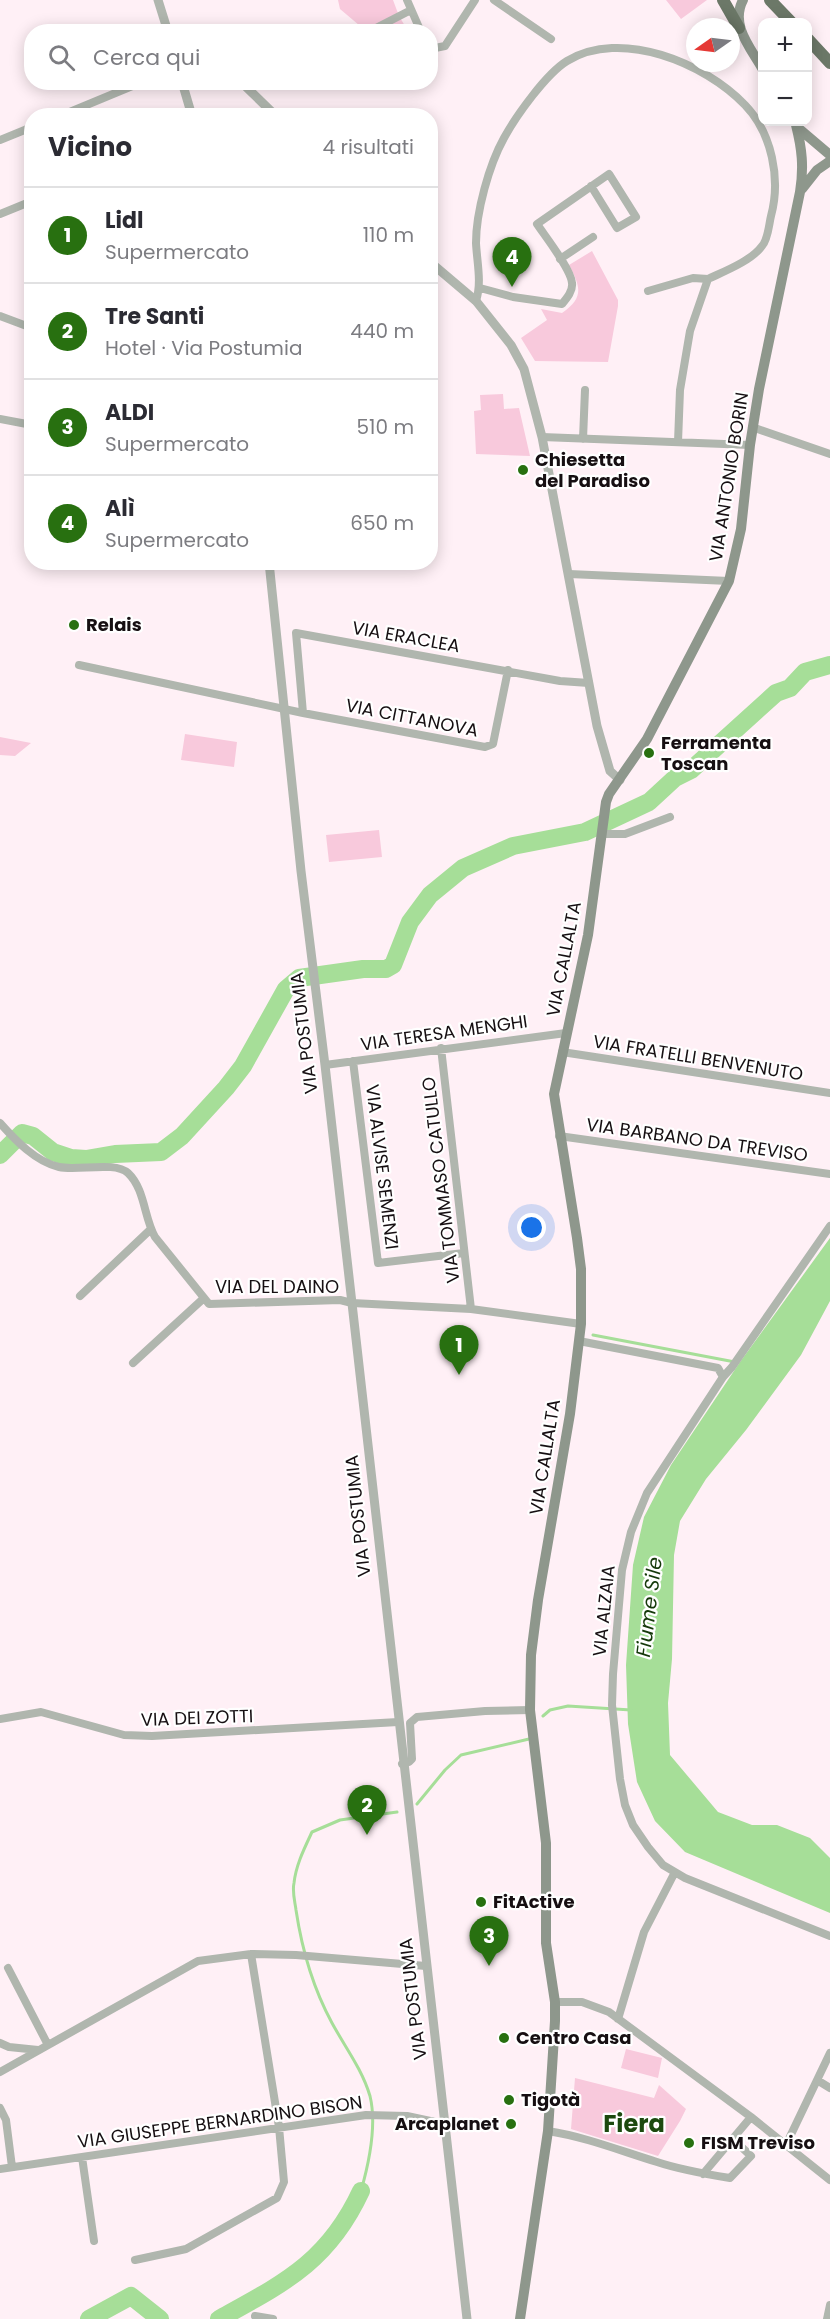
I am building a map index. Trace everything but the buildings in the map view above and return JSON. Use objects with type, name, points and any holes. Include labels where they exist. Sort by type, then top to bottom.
[{"type":"highway","points":[[723,0],[733,18]]},
{"type":"highway","points":[[770,0],[787,18]]},
{"type":"highway","points":[[812,44],[830,63]]},
{"type":"main road","points":[[739,18],[743,0]]},
{"type":"main road","points":[[740,30],[758,61]]},
{"type":"main road","name":"VIA ANTONIO BORIN","points":[[620,780],[647,739],[729,581],[741,529],[752,427],[800,192],[803,160],[796,126]]},
{"type":"main road","points":[[798,126],[824,153],[830,155]]},
{"type":"main road","name":"VIA ANTONIO BORIN","points":[[800,192],[817,170],[830,161]]},
{"type":"main road","name":"VIA CALLALTA","points":[[520,2319],[548,2131],[555,2002],[546,1943],[546,1843],[530,1710],[531,1655],[538,1600],[570,1414],[581,1324],[578,1248],[554,1094],[588,935],[605,809],[609,794],[620,780]]},
{"type":"street","points":[[158,0],[166,24]]},
{"type":"street","points":[[407,0],[417,24]]},
{"type":"street","points":[[438,47],[445,46],[475,0]]},
{"type":"street","points":[[494,0],[551,39]]},
{"type":"street","points":[[384,24],[411,10]]},
{"type":"street","points":[[476,301],[480,288],[476,242],[480,209],[504,137],[552,73],[567,61],[582,54],[614,47],[636,48],[687,64],[718,82],[746,106],[762,131],[773,157],[774,204],[763,246],[736,266],[708,279],[693,278],[648,291]]},
{"type":"street","points":[[79,108],[123,90]]},
{"type":"street","points":[[184,90],[190,108]]},
{"type":"street","points":[[249,90],[268,108]]},
{"type":"street","points":[[0,140],[24,130]]},
{"type":"street","points":[[480,288],[513,297],[561,304],[570,295],[572,283],[560,259],[537,224],[591,186],[609,174],[636,217],[617,228],[591,186]]},
{"type":"street","points":[[0,214],[24,204]]},
{"type":"street","points":[[560,259],[593,237]]},
{"type":"street","points":[[438,269],[476,301],[511,345],[524,369],[542,437],[597,726],[610,771],[620,780]]},
{"type":"street","points":[[678,442],[680,390],[690,331],[708,279]]},
{"type":"street","points":[[0,316],[24,325]]},
{"type":"street","points":[[583,439],[585,390]]},
{"type":"street","points":[[0,419],[24,424]]},
{"type":"street","points":[[752,427],[830,454]]},
{"type":"street","points":[[542,437],[750,445]]},
{"type":"street","name":"VIA POSTUMIA","points":[[269,570],[402,1764],[467,2319]]},
{"type":"street","points":[[569,574],[729,581]]},
{"type":"street","name":"VIA ERACLEA","points":[[303,713],[296,633],[560,681],[589,683]]},
{"type":"street","points":[[80,665],[286,709]]},
{"type":"street","name":"VIA CITTANOVA","points":[[286,709],[489,746],[493,744],[508,670]]},
{"type":"street","points":[[601,833],[625,834],[670,817]]},
{"type":"street","name":"VIA TERESA MENGHI","points":[[325,1065],[566,1033]]},
{"type":"street","name":"VIA TOMMASO CATULLO","points":[[441,1048],[471,1309]]},
{"type":"street","name":"VIA FRATELLI BENVENUTO","points":[[562,1052],[830,1093]]},
{"type":"street","name":"VIA ALVISE SEMENZI","points":[[353,1061],[378,1263],[464,1253]]},
{"type":"street","name":"VIA DEL DAINO","points":[[3,1126],[36,1155],[57,1167],[75,1170],[120,1168],[133,1179],[151,1229],[209,1304],[340,1300],[352,1303],[471,1309],[581,1324]]},
{"type":"street","name":"VIA BARBANO DA TREVISO","points":[[559,1136],[830,1174]]},
{"type":"street","name":"VIA ALZAIA","points":[[830,1226],[723,1377],[647,1493],[631,1532],[622,1570],[612,1705],[625,1805],[633,1825],[663,1865],[686,1878],[830,1936]]},
{"type":"street","points":[[80,1296],[151,1229]]},
{"type":"street","name":"VIA DEL DAINO","points":[[132,1363],[204,1298]]},
{"type":"street","points":[[579,1341],[718,1368],[723,1377]]},
{"type":"street","points":[[402,1764],[412,1759],[410,1723],[417,1717],[530,1710]]},
{"type":"street","name":"VIA DEI ZOTTI","points":[[0,1719],[40,1712],[124,1735],[152,1736],[398,1722]]},
{"type":"street","points":[[618,2019],[644,1932],[675,1872]]},
{"type":"street","points":[[135,2260],[186,2249],[277,2198],[284,2182],[279,2127],[251,1954]]},
{"type":"street","points":[[0,2072],[198,1961],[251,1954],[296,1955],[426,1966]]},
{"type":"street","points":[[8,1968],[48,2045]]},
{"type":"street","points":[[555,2002],[582,2002],[609,2012],[751,2117],[830,2180]]},
{"type":"street","points":[[0,2043],[9,2047],[39,2050]]},
{"type":"street","points":[[786,2145],[830,2053]]},
{"type":"street","points":[[817,2080],[830,2088]]},
{"type":"street","points":[[0,2108],[6,2121],[12,2167]]},
{"type":"street","name":"VIA GIUSEPPE BERNARDINO BISON","points":[[0,2169],[366,2115],[407,2116],[435,2122],[445,2121]]},
{"type":"street","points":[[703,2174],[751,2117]]},
{"type":"street","points":[[548,2131],[570,2134],[659,2163],[730,2178],[751,2156],[733,2139]]},
{"type":"street","points":[[82,2157],[94,2241]]},
{"type":"street","points":[[827,2319],[830,2305]]},
{"type":"street","points":[[255,2316],[273,2319]]},
{"type":"shaded area","points":[[338,0],[393,0],[404,24],[358,24],[340,9]]},
{"type":"shaded area","points":[[666,0],[707,0],[681,19]]},
{"type":"shaded area","points":[[592,251],[618,300],[608,362],[535,361],[521,338],[547,320],[541,309],[562,313],[574,302],[578,285],[569,265]]},
{"type":"shaded area","points":[[503,394],[504,409],[519,408],[530,456],[476,454],[474,411],[481,410],[480,395]]},
{"type":"shaded area","points":[[185,734],[237,742],[234,767],[181,760]]},
{"type":"shaded area","points":[[0,737],[31,743],[15,756],[0,755]]},
{"type":"shaded area","points":[[379,830],[382,857],[329,862],[326,835]]},
{"type":"shaded area","points":[[626,2049],[662,2058],[658,2078],[621,2068]]},
{"type":"shaded area","points":[[575,2078],[654,2098],[659,2085],[686,2109],[658,2156],[571,2129]]},
{"type":"water","name":"Fiume Sile","points":[[830,1238],[830,1301],[801,1355],[746,1430],[706,1479],[680,1521],[674,1555],[672,1659],[668,1703],[670,1755],[718,1812],[752,1825],[777,1825],[810,1838],[830,1858],[830,1913],[685,1852],[655,1821],[637,1782],[628,1724],[626,1665],[633,1565],[644,1517],[671,1465],[740,1362]]},
{"type":"waterway","points":[[0,1155],[22,1133],[33,1136],[53,1152],[71,1158],[86,1159],[115,1154],[161,1152],[182,1136],[226,1088],[243,1066],[286,989],[299,978],[363,969],[386,969],[393,965],[410,922],[430,895],[463,868],[513,846],[585,832],[649,802],[675,778],[691,770],[776,693],[790,688],[805,672],[830,665]]},
{"type":"waterway","points":[[593,1335],[735,1362]]},
{"type":"waterway","points":[[543,1716],[550,1710],[568,1706],[631,1710]]},
{"type":"waterway","points":[[417,1804],[445,1770],[461,1755],[529,1739]]},
{"type":"waterway","points":[[361,2191],[372,2131],[370,2096],[363,2077],[325,2010],[314,1982],[301,1940],[293,1886],[298,1863],[312,1832],[340,1820],[397,1812]]},
{"type":"waterway","points":[[219,2319],[284,2281],[319,2253],[334,2236],[361,2191]]},
{"type":"waterway","points":[[89,2319],[131,2296],[160,2319]]},
{"type":"place","name":"Alì","points":[[512,287]]},
{"type":"place","name":"Chiesetta del Paradiso","points":[[523,470]]},
{"type":"place","name":"Relais","points":[[74,625]]},
{"type":"place","name":"Ferramenta Toscan","points":[[649,753]]},
{"type":"place","name":"Lidl","points":[[459,1375]]},
{"type":"place","name":"Tre Santi","points":[[367,1835]]},
{"type":"place","name":"FitActive","points":[[481,1902]]},
{"type":"place","name":"ALDI","points":[[489,1966]]},
{"type":"place","name":"Centro Casa","points":[[504,2038]]},
{"type":"place","name":"Tigotà","points":[[509,2100]]},
{"type":"place","name":"Arcaplanet","points":[[511,2124]]},
{"type":"place","name":"FISM Treviso","points":[[689,2143]]},
{"type":"district","name":"Fiera","points":[[634,2124]]}]
